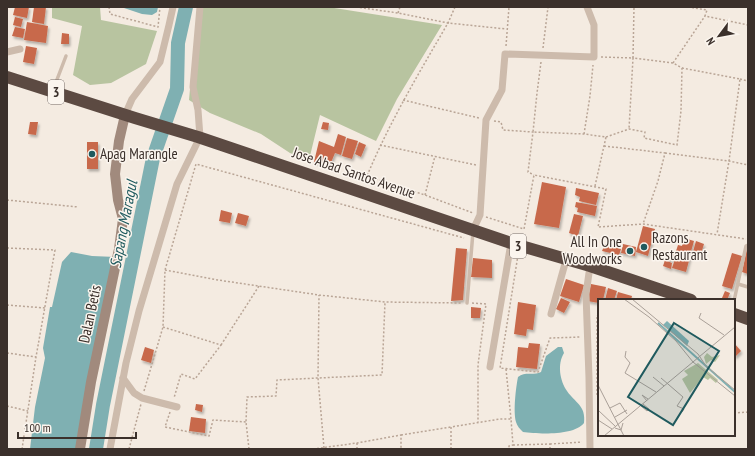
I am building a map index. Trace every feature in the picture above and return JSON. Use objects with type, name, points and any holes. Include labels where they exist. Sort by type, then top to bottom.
[{"type":"highway","name":"Jose Abad Santos Avenue","points":[[7,76],[130,117],[199,137],[472,235],[510,247],[590,266],[676,298]]},
{"type":"highway","points":[[735,314],[748,319]]},
{"type":"street","points":[[130,117],[132,99],[160,62],[173,7]]},
{"type":"street","points":[[110,449],[123,378],[139,312],[177,184],[199,137],[198,110],[193,87],[200,7]]},
{"type":"street","points":[[472,235],[480,215],[486,120],[502,90],[505,54],[594,57],[594,25],[587,7]]},
{"type":"street","points":[[7,52],[20,49]]},
{"type":"street","name":"Dalan Betis","points":[[80,449],[91,382],[119,250],[123,219],[118,200],[115,174],[119,141],[130,117]]},
{"type":"street","points":[[490,367],[510,247]]},
{"type":"street","points":[[551,314],[566,260]]},
{"type":"street","points":[[589,446],[589,378],[586,294],[590,266]]},
{"type":"street","points":[[123,378],[134,392],[142,398],[174,407]]},
{"type":"lane","points":[[53,91],[66,56]]},
{"type":"lane","points":[[467,302],[472,235]]},
{"type":"lane","points":[[734,299],[746,246],[748,245]]},
{"type":"lane","points":[[738,284],[748,287]]},
{"type":"path","points":[[109,7],[110,14],[158,27],[160,7]]},
{"type":"path","points":[[356,7],[398,13],[448,23],[506,29]]},
{"type":"path","points":[[398,13],[400,7]]},
{"type":"path","points":[[456,7],[403,100],[366,176],[524,229],[534,175]]},
{"type":"path","points":[[505,54],[509,7]]},
{"type":"path","points":[[548,7],[528,172],[534,175],[606,188],[598,226],[643,224],[748,239]]},
{"type":"path","points":[[629,129],[634,7]]},
{"type":"path","points":[[688,7],[707,10]]},
{"type":"path","points":[[673,63],[705,16],[709,7]]},
{"type":"path","points":[[705,16],[748,24]]},
{"type":"path","points":[[584,134],[594,57],[633,58],[673,63],[682,68],[748,81]]},
{"type":"path","points":[[403,100],[486,120],[501,122],[502,130],[584,134],[606,137],[629,129],[645,132],[644,138],[677,145],[681,111],[682,68]]},
{"type":"path","points":[[717,234],[740,79]]},
{"type":"path","points":[[595,186],[606,137]]},
{"type":"path","points":[[380,145],[484,166]]},
{"type":"path","points":[[604,146],[729,161],[748,165]]},
{"type":"path","points":[[643,224],[658,181],[665,153]]},
{"type":"path","points":[[424,195],[436,156]]},
{"type":"path","points":[[129,449],[163,327],[165,270],[196,164],[472,235]]},
{"type":"path","points":[[7,200],[78,207]]},
{"type":"path","points":[[510,247],[518,253],[500,368],[538,372],[550,338],[584,337]]},
{"type":"path","points":[[7,248],[56,250],[36,356],[22,449]]},
{"type":"path","points":[[165,270],[218,280],[318,295],[385,302],[467,302],[486,304],[478,365],[478,422]]},
{"type":"path","points":[[246,422],[214,420],[209,436],[165,427],[174,407],[182,374],[194,379],[221,345],[259,286]]},
{"type":"path","points":[[318,295],[318,378],[324,448]]},
{"type":"path","points":[[249,449],[246,422],[246,397],[276,396],[277,380],[382,376],[385,302]]},
{"type":"path","points":[[7,305],[45,308]]},
{"type":"path","points":[[598,316],[598,402]]},
{"type":"path","points":[[163,327],[221,345]]},
{"type":"path","points":[[7,353],[36,356]]},
{"type":"path","points":[[506,369],[513,445]]},
{"type":"path","points":[[7,406],[28,411]]},
{"type":"path","points":[[735,413],[748,412]]},
{"type":"path","points":[[313,449],[478,422],[511,419]]},
{"type":"path","points":[[451,427],[451,449]]},
{"type":"path","points":[[401,435],[401,449]]},
{"type":"path","points":[[357,443],[357,449]]},
{"type":"path","points":[[550,444],[550,449]]},
{"type":"path","points":[[509,449],[509,446],[513,445],[550,444],[589,446]]},
{"type":"green space","points":[[52,7],[100,7],[101,20],[157,31],[146,64],[111,83],[90,85],[73,75],[82,26],[52,18]]},
{"type":"green space","points":[[203,7],[328,7],[442,25],[397,99],[376,141],[320,115],[309,160],[290,153],[261,134],[210,113],[189,100],[192,67]]},
{"type":"water","points":[[121,7],[158,7],[157,12],[152,15],[142,14]]},
{"type":"water","points":[[71,252],[92,256],[116,257],[76,449],[30,449],[35,407],[45,358],[43,348],[50,307],[52,307],[62,262]]},
{"type":"water","points":[[558,347],[562,347],[564,353],[560,367],[561,377],[567,391],[582,408],[584,423],[579,427],[564,432],[523,432],[517,425],[515,417],[515,399],[518,377],[523,374],[535,374],[541,372],[546,356]]},
{"type":"building","points":[[15,7],[29,7],[27,18],[13,15]]},
{"type":"building","points":[[34,7],[46,7],[44,24],[32,22]]},
{"type":"building","points":[[15,17],[23,19],[21,27],[13,25]]},
{"type":"building","points":[[27,22],[48,26],[46,43],[24,40]]},
{"type":"building","points":[[15,27],[25,29],[23,38],[12,36]]},
{"type":"building","points":[[62,33],[69,34],[69,44],[61,44]]},
{"type":"building","points":[[26,46],[37,48],[34,64],[23,62]]},
{"type":"building","points":[[30,122],[38,122],[36,135],[28,134]]},
{"type":"building","points":[[323,122],[329,123],[328,130],[321,129]]},
{"type":"building","points":[[338,134],[346,137],[341,155],[335,153],[330,165],[314,162],[319,141],[334,147]]},
{"type":"building","points":[[347,138],[358,141],[352,159],[342,156]]},
{"type":"building","points":[[87,142],[98,142],[98,169],[87,169]]},
{"type":"building","points":[[359,142],[366,145],[361,157],[355,154]]},
{"type":"building","points":[[542,182],[566,187],[559,228],[534,224]]},
{"type":"building","points":[[576,188],[599,193],[596,205],[579,201],[580,197],[575,195]]},
{"type":"building","points":[[576,202],[597,206],[595,216],[577,212],[578,208],[575,207]]},
{"type":"building","points":[[221,210],[232,213],[230,223],[219,221]]},
{"type":"building","points":[[238,213],[249,216],[246,226],[235,223]]},
{"type":"building","points":[[574,214],[583,216],[578,236],[569,233]]},
{"type":"building","name":"Razons Restaurant","points":[[643,226],[655,229],[648,256],[636,252]]},
{"type":"building","points":[[684,238],[694,241],[690,255],[676,251],[678,245],[682,246]]},
{"type":"building","points":[[696,241],[704,244],[700,257],[692,255]]},
{"type":"building","points":[[605,244],[621,249],[619,255],[602,251]]},
{"type":"building","points":[[623,244],[636,247],[635,256],[621,253]]},
{"type":"building","points":[[456,248],[467,249],[463,300],[451,301]]},
{"type":"building","points":[[748,248],[748,274],[742,272]]},
{"type":"building","points":[[668,252],[675,253],[673,261],[666,259]]},
{"type":"building","points":[[677,253],[690,257],[686,272],[672,268]]},
{"type":"building","points":[[732,253],[742,256],[732,289],[722,286]]},
{"type":"building","points":[[473,258],[492,260],[492,278],[471,277]]},
{"type":"building","points":[[665,260],[672,263],[671,269],[663,266]]},
{"type":"building","points":[[566,279],[584,285],[579,302],[560,296]]},
{"type":"building","points":[[591,284],[606,287],[603,299],[598,299],[598,303],[587,301]]},
{"type":"building","points":[[608,288],[617,291],[614,299],[605,299]]},
{"type":"building","points":[[725,291],[730,293],[727,299],[722,298]]},
{"type":"building","points":[[618,292],[632,296],[631,299],[616,299]]},
{"type":"building","points":[[561,298],[570,302],[564,313],[556,309]]},
{"type":"building","points":[[518,302],[536,305],[533,330],[527,329],[526,336],[514,334]]},
{"type":"building","points":[[471,307],[481,308],[480,318],[471,318]]},
{"type":"building","points":[[529,343],[540,344],[537,369],[516,367],[518,347],[528,348]]},
{"type":"building","points":[[735,344],[741,351],[735,357]]},
{"type":"building","points":[[145,347],[154,350],[151,363],[141,360]]},
{"type":"building","points":[[196,404],[203,405],[202,412],[195,410]]},
{"type":"building","points":[[191,417],[206,419],[205,433],[189,431]]},
{"type":"waterway","name":"Sapang Maragul","points":[[96,449],[103,405],[153,158],[177,89],[178,43],[186,7]]},
{"type":"place","name":"Apag Marangle","points":[[92,154]]},
{"type":"place","name":"Razons Restaurant","points":[[644,247]]},
{"type":"place","name":"All In One Woodworks","points":[[630,251]]}]
